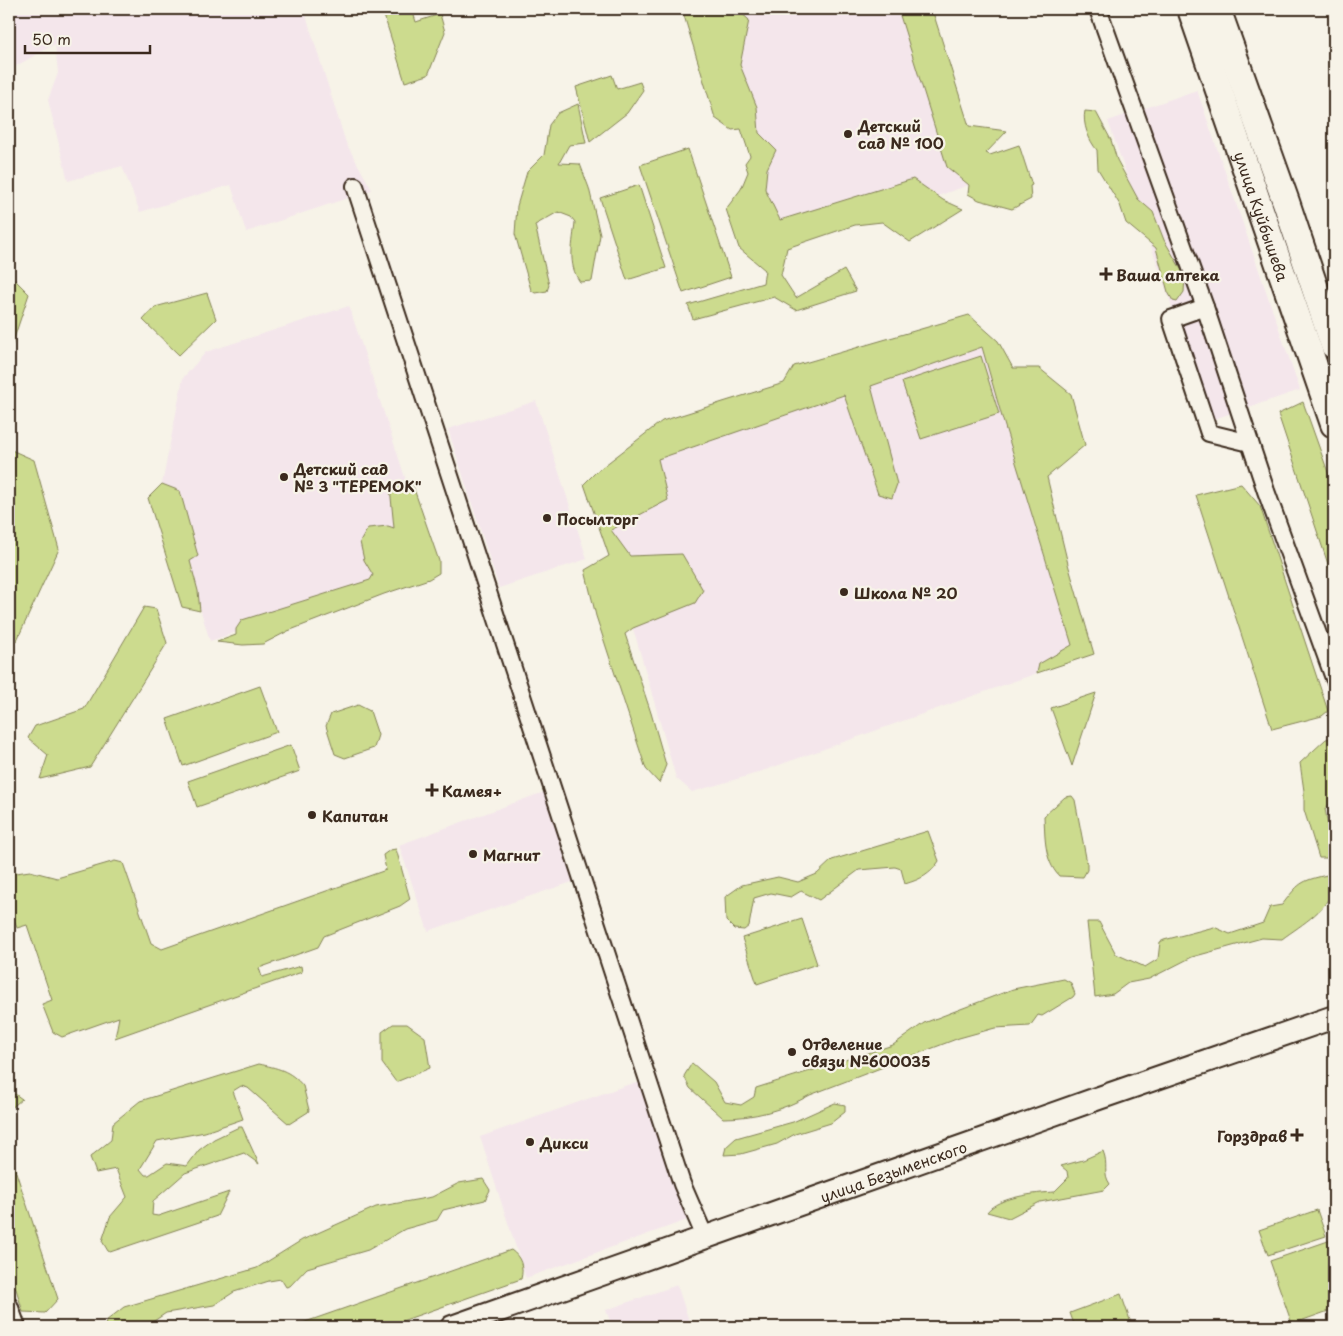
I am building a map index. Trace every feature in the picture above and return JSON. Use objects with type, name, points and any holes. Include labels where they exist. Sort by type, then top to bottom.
[{"type":"highway","name":"улица Куйбышева","points":[[1190,9],[1334,424]]},
{"type":"highway","name":"улица Куйбышева","points":[[1217,9],[1286,202],[1334,345]]},
{"type":"main road","name":"улица Безыменского","points":[[452,1327],[1334,1017]]},
{"type":"street","points":[[1098,9],[1334,678]]},
{"type":"street","points":[[355,186],[682,1184],[705,1237]]},
{"type":"street","points":[[1205,308],[1171,318],[1209,433],[1250,443]]},
{"type":"street","points":[[9,1305],[17,1327]]},
{"type":"shaded area","points":[[9,9],[304,9],[346,143],[372,190],[246,232],[231,185],[140,212],[122,166],[68,181],[48,100],[58,73],[55,44],[9,70]]},
{"type":"shaded area","name":"Детский сад № 100","points":[[693,9],[911,9],[969,185],[773,253],[745,163],[750,156],[741,129],[732,130]]},
{"type":"shaded area","points":[[1197,90],[1300,390],[1211,420],[1108,121]]},
{"type":"shaded area","name":"Детский сад № 3 \"ТЕРЕМОК\"","points":[[349,306],[434,566],[210,641],[162,484],[183,378],[206,352]]},
{"type":"shaded area","name":"Школа № 20","points":[[988,345],[1088,655],[751,775],[692,792],[676,778],[636,638],[584,484]]},
{"type":"shaded area","points":[[536,401],[587,559],[499,588],[448,429]]},
{"type":"shaded area","points":[[544,792],[575,881],[428,931],[399,845]]},
{"type":"shaded area","points":[[643,1082],[687,1220],[526,1278],[480,1137],[627,1085]]},
{"type":"shaded area","points":[[677,1285],[691,1327],[612,1327],[606,1310]]},
{"type":"green space","points":[[382,9],[412,9],[416,22],[440,14],[445,32],[428,75],[405,82]]},
{"type":"green space","points":[[682,9],[737,9],[749,20],[740,65],[757,107],[759,133],[776,150],[767,169],[765,189],[780,220],[913,179],[943,200],[963,209],[910,242],[882,222],[855,225],[787,248],[781,275],[796,298],[844,270],[856,291],[796,310],[774,297],[693,319],[688,305],[763,283],[765,270],[739,248],[726,209],[741,189],[748,172],[745,163],[750,156],[741,129],[732,130],[715,118]]},
{"type":"green space","points":[[898,9],[932,9],[969,126],[1007,131],[986,153],[990,155],[1019,145],[1032,185],[1030,186],[1031,199],[1012,209],[979,200],[968,194],[969,185],[947,167]]},
{"type":"green space","points":[[612,75],[617,89],[640,82],[643,90],[627,113],[590,142],[576,87]]},
{"type":"green space","points":[[578,104],[586,143],[569,145],[559,163],[580,164],[589,188],[600,235],[592,281],[580,282],[576,275],[572,261],[575,222],[571,217],[558,212],[535,225],[549,285],[547,291],[535,293],[531,290],[515,234],[517,206],[527,172],[544,155],[549,125],[558,113]]},
{"type":"green space","points":[[1085,111],[1096,112],[1111,140],[1117,160],[1138,199],[1153,212],[1164,240],[1185,276],[1184,292],[1177,302],[1173,301],[1168,292],[1156,248],[1126,223],[1120,205],[1098,169],[1097,150],[1087,132],[1084,121]]},
{"type":"green space","points":[[688,149],[731,277],[683,293],[640,165]]},
{"type":"green space","points":[[639,185],[666,268],[627,280],[600,198]]},
{"type":"green space","points":[[9,280],[15,280],[29,294],[9,353]]},
{"type":"green space","points":[[207,293],[216,319],[179,355],[143,320],[155,307]]},
{"type":"green space","points":[[969,315],[998,341],[1013,368],[1039,368],[1071,394],[1085,445],[1047,477],[1068,564],[1094,654],[1037,673],[1039,664],[1072,645],[982,347],[871,386],[897,484],[892,498],[878,494],[844,395],[658,459],[668,500],[611,530],[630,556],[682,554],[703,590],[695,603],[633,628],[625,634],[666,765],[659,783],[646,769],[596,616],[585,570],[609,556],[584,484],[596,472],[662,421],[784,383],[794,366]]},
{"type":"green space","points":[[981,356],[999,414],[921,439],[902,382]]},
{"type":"green space","points":[[1303,402],[1334,489],[1334,582],[1278,414]]},
{"type":"green space","points":[[9,449],[34,460],[59,549],[17,640],[9,644]]},
{"type":"green space","points":[[402,483],[413,486],[439,561],[439,573],[429,579],[288,631],[263,644],[243,645],[217,642],[236,635],[236,629],[242,620],[370,580],[373,575],[364,560],[360,542],[368,528],[388,526],[394,528],[390,487]]},
{"type":"green space","points":[[162,484],[180,491],[198,556],[190,561],[198,591],[200,611],[182,607],[148,498]]},
{"type":"green space","points":[[1241,484],[1260,506],[1328,711],[1322,716],[1272,729],[1196,495]]},
{"type":"green space","points":[[144,607],[156,609],[167,643],[90,767],[40,779],[48,755],[28,738],[35,726],[84,709]]},
{"type":"green space","points":[[260,686],[277,732],[183,766],[167,719]]},
{"type":"green space","points":[[1096,693],[1072,766],[1051,708]]},
{"type":"green space","points":[[358,705],[370,711],[378,735],[374,748],[345,758],[335,754],[326,726],[331,714]]},
{"type":"green space","points":[[1334,738],[1334,799],[1325,809],[1330,848],[1327,858],[1319,858],[1304,810],[1304,791],[1300,763],[1326,739]]},
{"type":"green space","points":[[291,745],[300,771],[197,807],[188,781]]},
{"type":"green space","points":[[1072,796],[1075,800],[1087,863],[1087,870],[1083,877],[1059,876],[1050,863],[1046,848],[1044,816],[1065,797]]},
{"type":"green space","points":[[928,831],[939,861],[929,873],[920,878],[905,884],[901,869],[895,867],[859,870],[819,900],[801,891],[791,897],[771,893],[754,898],[749,926],[744,930],[734,929],[726,921],[725,897],[742,885],[778,877],[798,882],[817,874],[832,860]]},
{"type":"green space","points":[[396,849],[410,899],[400,906],[324,936],[318,947],[259,968],[262,977],[301,966],[302,972],[115,1038],[119,1017],[62,1037],[53,1032],[42,1004],[52,1000],[27,925],[17,928],[9,905],[9,874],[30,871],[57,878],[115,861],[123,863],[151,943],[162,949],[386,870],[383,855],[390,850]]},
{"type":"green space","points":[[1327,875],[1334,882],[1328,900],[1315,915],[1282,939],[1262,938],[1192,957],[1149,979],[1128,983],[1113,994],[1095,997],[1087,922],[1099,922],[1116,954],[1145,967],[1158,959],[1160,942],[1214,927],[1230,934],[1263,923],[1270,907],[1282,905],[1292,892],[1305,881]]},
{"type":"green space","points":[[802,919],[817,964],[757,984],[742,938]]},
{"type":"green space","points":[[1064,979],[1071,983],[1075,994],[1073,997],[1042,1016],[1038,1015],[1030,1026],[995,1028],[959,1038],[768,1112],[746,1117],[723,1118],[690,1088],[684,1076],[692,1063],[714,1082],[725,1102],[741,1105],[754,1097],[756,1088],[893,1045],[924,1023],[1013,989]]},
{"type":"green space","points":[[393,1024],[407,1024],[425,1037],[430,1068],[396,1082],[382,1063],[382,1032]]},
{"type":"green space","points":[[259,1064],[283,1070],[293,1076],[303,1086],[308,1112],[289,1124],[248,1088],[241,1086],[233,1091],[243,1119],[205,1132],[157,1141],[140,1169],[145,1175],[149,1175],[167,1163],[187,1166],[199,1150],[214,1139],[239,1127],[242,1127],[259,1164],[244,1153],[185,1173],[153,1201],[152,1215],[158,1216],[229,1192],[217,1216],[110,1252],[108,1251],[102,1241],[110,1217],[127,1197],[116,1169],[96,1173],[90,1157],[111,1140],[113,1123],[140,1101]]},
{"type":"green space","points":[[15,1094],[22,1099],[9,1110],[9,1097]]},
{"type":"green space","points":[[835,1103],[845,1105],[845,1112],[831,1123],[795,1134],[777,1144],[741,1154],[724,1155],[726,1147],[736,1138],[793,1122]]},
{"type":"green space","points":[[9,1151],[58,1299],[45,1313],[23,1312],[9,1266]]},
{"type":"green space","points":[[1103,1151],[1106,1161],[1106,1176],[1110,1184],[1104,1190],[1040,1202],[1009,1218],[987,1212],[992,1207],[1008,1199],[1054,1192],[1068,1178],[1067,1171],[1061,1166],[1083,1160]]},
{"type":"green space","points":[[483,1179],[490,1190],[485,1200],[443,1210],[437,1220],[405,1229],[368,1250],[307,1268],[290,1286],[286,1287],[281,1279],[269,1281],[234,1292],[214,1305],[166,1313],[145,1327],[105,1327],[106,1321],[124,1307],[257,1268],[302,1240],[376,1207],[432,1197],[459,1183]]},
{"type":"green space","points":[[1317,1210],[1326,1236],[1268,1255],[1259,1230]]},
{"type":"green space","points":[[1334,1239],[1334,1309],[1292,1324],[1270,1261]]},
{"type":"green space","points":[[511,1250],[521,1263],[521,1279],[385,1327],[291,1327]]},
{"type":"green space","points":[[1121,1294],[1131,1323],[1119,1327],[1075,1327],[1070,1313]]},
{"type":"place","name":"Детский сад № 100","points":[[848,134]]},
{"type":"place","name":"Ваша аптека","points":[[1106,274]]},
{"type":"place","name":"Детский сад № 3 \"ТЕРЕМОК\"","points":[[284,477]]},
{"type":"place","name":"Посылторг","points":[[547,518]]},
{"type":"place","name":"Школа № 20","points":[[844,592]]},
{"type":"place","name":"Камея+","points":[[432,790]]},
{"type":"place","name":"Капитан","points":[[312,815]]},
{"type":"place","name":"Магнит","points":[[473,854]]},
{"type":"place","name":"Отделение связи №600035","points":[[792,1052]]},
{"type":"place","name":"Горздрав","points":[[1297,1135]]},
{"type":"place","name":"Дикси","points":[[530,1142]]}]
